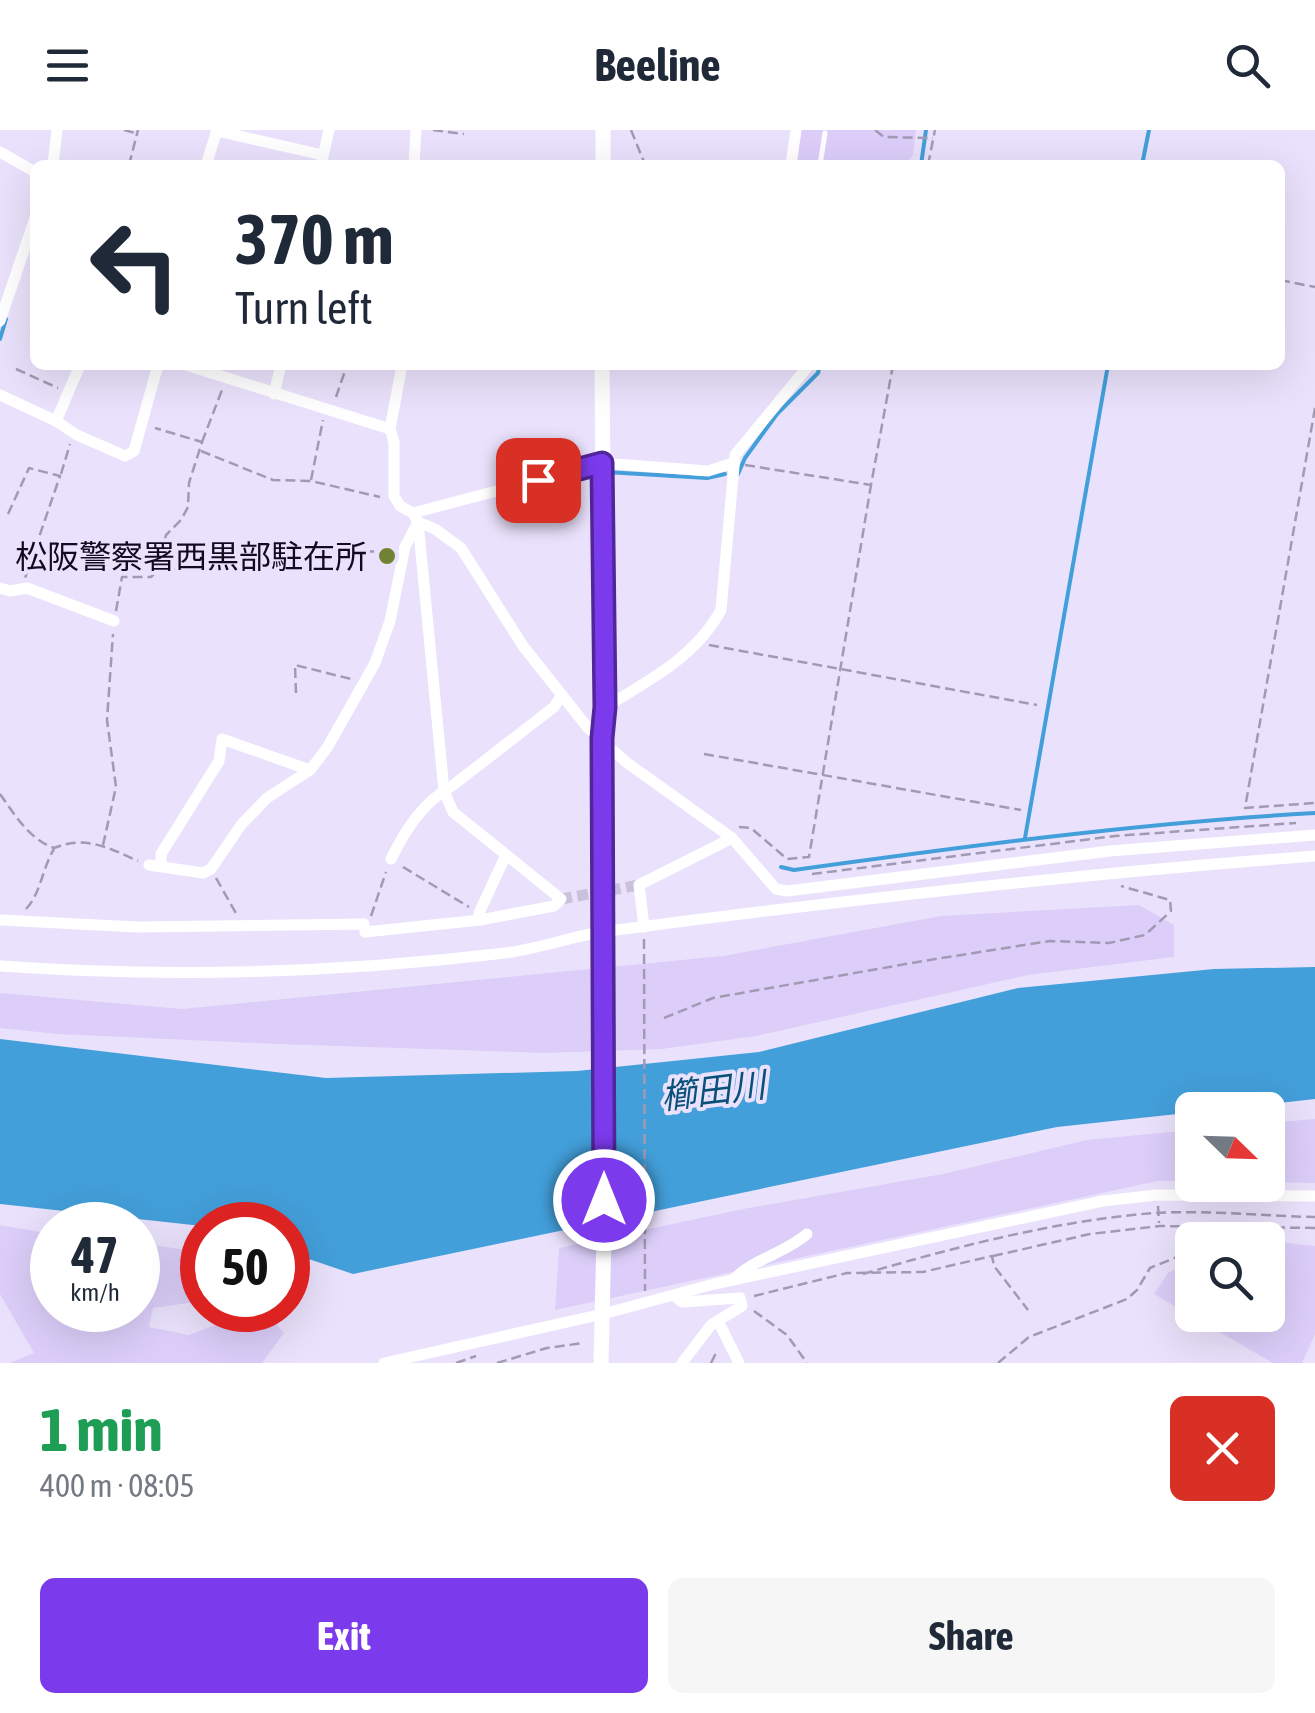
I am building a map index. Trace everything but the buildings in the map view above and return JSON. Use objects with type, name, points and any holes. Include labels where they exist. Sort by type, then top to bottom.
[{"type":"main road","points":[[603,130],[603,160]]},
{"type":"main road","points":[[601,1363],[605,707],[602,370]]},
{"type":"street","points":[[53,160],[56,130]]},
{"type":"street","points":[[208,160],[217,131],[322,160],[329,130]]},
{"type":"street","points":[[414,160],[416,130]]},
{"type":"street","points":[[791,160],[796,130]]},
{"type":"street","points":[[0,152],[30,169]]},
{"type":"street","points":[[0,321],[30,233]]},
{"type":"street","points":[[56,420],[78,370]]},
{"type":"street","points":[[0,395],[126,456],[134,451],[157,370]]},
{"type":"street","points":[[200,370],[390,429]]},
{"type":"street","points":[[274,394],[281,370]]},
{"type":"street","points":[[401,370],[390,429],[394,442],[394,496],[400,506],[461,548],[523,646],[588,728],[626,762],[732,838],[776,889],[787,891],[1110,851],[1315,835]]},
{"type":"street","points":[[605,707],[698,644],[721,610],[735,455],[805,370]]},
{"type":"street","points":[[415,518],[602,469],[708,471],[734,463]]},
{"type":"street","points":[[310,770],[222,739],[220,760],[155,866],[207,871],[241,824],[267,798],[310,770],[327,748],[375,663],[390,620],[415,518]]},
{"type":"street","points":[[0,920],[244,928],[364,924],[365,932],[554,906],[561,899],[452,812],[440,780],[430,630],[415,518]]},
{"type":"street","points":[[0,588],[27,588],[114,621]]},
{"type":"street","points":[[391,859],[406,830],[434,796],[554,707],[562,696]]},
{"type":"street","points":[[644,931],[639,885],[732,838]]},
{"type":"street","points":[[0,966],[138,973],[351,967],[509,952],[603,936],[1096,872],[1315,856]]},
{"type":"street","points":[[480,916],[505,857]]},
{"type":"street","points":[[384,1363],[603,1308],[675,1296],[733,1280],[1103,1201],[1157,1195],[1315,1196]]},
{"type":"street","points":[[733,1280],[745,1267],[794,1244],[806,1234]]},
{"type":"street","points":[[675,1296],[682,1302],[740,1298],[742,1306],[711,1325],[682,1363]]},
{"type":"street","points":[[719,1323],[739,1363]]},
{"type":"lane","points":[[821,160],[824,131]]},
{"type":"path","points":[[124,130],[137,132],[130,160]]},
{"type":"path","points":[[432,130],[464,134]]},
{"type":"path","points":[[632,130],[643,160]]},
{"type":"path","points":[[875,130],[884,137],[933,138]]},
{"type":"path","points":[[929,160],[934,130]]},
{"type":"path","points":[[1285,281],[1315,286]]},
{"type":"path","points":[[16,368],[68,393]]},
{"type":"path","points":[[311,482],[328,410],[345,370]]},
{"type":"path","points":[[714,826],[751,828],[788,860],[808,857],[892,370]]},
{"type":"path","points":[[158,571],[166,535],[188,507],[189,483],[225,379]]},
{"type":"path","points":[[1315,408],[1245,808],[1315,803]]},
{"type":"path","points":[[143,425],[202,442]]},
{"type":"path","points":[[27,588],[23,583],[71,440],[77,435]]},
{"type":"path","points":[[200,450],[273,480],[356,489],[400,506]]},
{"type":"path","points":[[749,465],[872,485]]},
{"type":"path","points":[[8,514],[29,468],[60,476]]},
{"type":"path","points":[[103,844],[116,787],[106,694],[122,577],[151,576],[219,553],[272,542],[360,553],[405,548]]},
{"type":"path","points":[[698,644],[1038,704]]},
{"type":"path","points":[[296,693],[294,664],[336,678],[362,681]]},
{"type":"path","points":[[704,754],[1022,810]]},
{"type":"path","points":[[0,794],[22,826],[42,844],[54,848],[71,842],[103,844],[155,866]]},
{"type":"path","points":[[800,877],[828,870],[1116,836],[1297,823]]},
{"type":"path","points":[[23,922],[23,913],[35,900],[46,861],[54,848]]},
{"type":"path","points":[[364,924],[370,919],[391,859],[480,916]]},
{"type":"path","points":[[207,871],[216,878],[244,928]]},
{"type":"path","points":[[664,1018],[713,998],[923,961],[1050,941],[1110,943],[1144,935],[1171,911],[1170,900],[1119,886]]},
{"type":"path","points":[[644,931],[645,1302]]},
{"type":"path","points":[[1157,1195],[1160,1226]]},
{"type":"path","points":[[864,1274],[1013,1237],[1115,1217],[1159,1213],[1315,1218]]},
{"type":"path","points":[[806,1363],[774,1323],[742,1306],[753,1296],[847,1273],[923,1272],[1090,1234],[1175,1226]]},
{"type":"path","points":[[1285,1227],[1315,1228]]},
{"type":"path","points":[[992,1256],[994,1266],[1028,1310]]},
{"type":"path","points":[[998,1363],[1029,1337],[1127,1299],[1138,1290],[1150,1268],[1175,1258]]},
{"type":"path","points":[[497,1363],[547,1348],[583,1343]]},
{"type":"shaded area","points":[[801,130],[916,130],[909,160],[798,160]]},
{"type":"shaded area","points":[[1139,905],[1174,925],[1174,957],[1028,975],[756,1036],[662,1049],[544,1053],[57,1034],[0,1028],[0,993],[182,1009],[723,956],[941,916]]},
{"type":"shaded area","points":[[1315,1119],[1315,1183],[1285,1182],[1285,1122]]},
{"type":"shaded area","points":[[1175,1132],[1175,1181],[1158,1181],[555,1310],[559,1248],[743,1209],[943,1174],[1087,1140]]},
{"type":"shaded area","points":[[0,1225],[30,1230],[30,1332],[160,1329],[189,1335],[284,1333],[262,1363],[10,1363],[34,1353],[0,1294]]},
{"type":"shaded area","points":[[1285,1243],[1315,1246],[1315,1334],[1302,1363],[1273,1363],[1220,1332],[1285,1332]]},
{"type":"shaded area","points":[[160,1246],[180,1249],[180,1304],[160,1307]]},
{"type":"shaded area","points":[[1175,1270],[1175,1306],[1154,1294],[1168,1273]]},
{"type":"water","name":"櫛田川","points":[[1315,967],[1315,1099],[1285,1102],[1285,1092],[1175,1092],[1175,1114],[1057,1127],[353,1274],[310,1259],[310,1202],[180,1202],[180,1224],[160,1221],[160,1202],[30,1202],[30,1207],[0,1204],[0,1039],[326,1078],[577,1071],[759,1052],[1018,988],[1214,969]]},
{"type":"waterway","points":[[922,160],[926,130]]},
{"type":"waterway","points":[[1143,160],[1149,130]]},
{"type":"waterway","points":[[0,339],[6,319]]},
{"type":"waterway","points":[[738,474],[777,414],[819,370]]},
{"type":"waterway","points":[[1025,838],[1107,370]]},
{"type":"waterway","points":[[537,486],[596,472]]},
{"type":"waterway","points":[[606,472],[707,478],[725,474]]},
{"type":"waterway","points":[[781,867],[794,870],[1119,829],[1315,813]]},
{"type":"tunnel","points":[[561,899],[639,885]]},
{"type":"place","name":"松阪警察署西黒部駐在所","points":[[387,556]]},
{"type":"route","points":[[538,480],[602,463],[604,1200]]}]
